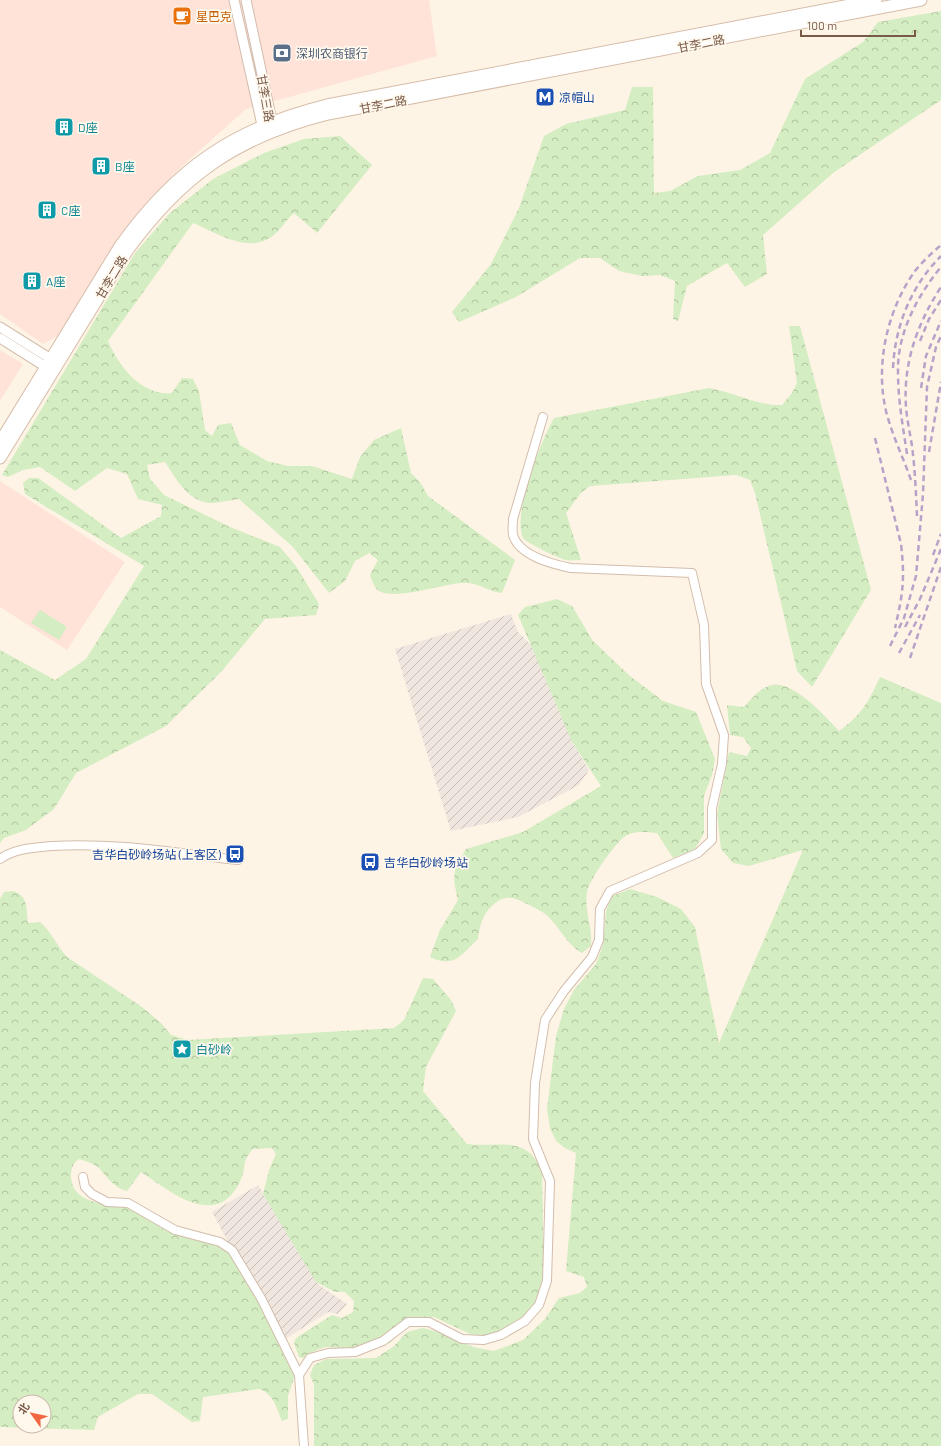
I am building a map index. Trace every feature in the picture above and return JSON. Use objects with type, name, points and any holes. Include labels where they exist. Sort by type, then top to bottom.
[{"type":"main road","name":"甘李二路","points":[[0,442],[127,251],[166,202],[190,180],[217,159],[246,142],[268,126],[327,105],[876,0]]},
{"type":"main road","name":"甘李二路","points":[[268,126],[894,2],[921,0]]},
{"type":"main road","name":"甘李二路","points":[[0,458],[51,364]]},
{"type":"street","name":"甘李三路","points":[[234,0],[268,126]]},
{"type":"street","name":"甘李三路","points":[[246,0],[268,126]]},
{"type":"street","points":[[0,327],[51,364]]},
{"type":"street","points":[[0,338],[51,364]]},
{"type":"street","points":[[300,1375],[310,1358],[328,1353],[355,1352],[383,1341],[408,1322],[429,1322],[462,1339],[484,1340],[501,1335],[525,1321],[539,1305],[547,1281],[550,1181],[534,1139],[535,1083],[545,1020],[564,991],[592,957],[599,940],[600,910],[610,891],[698,853],[712,840],[712,808],[722,764],[724,735],[706,684],[704,625],[692,573],[571,568],[551,564],[521,547],[513,534],[513,519],[543,417]]},
{"type":"street","points":[[0,859],[7,854],[23,848],[83,844],[113,845],[238,860]]},
{"type":"street","points":[[83,1177],[85,1186],[92,1194],[107,1202],[128,1203],[175,1230],[220,1242],[232,1250],[261,1298],[300,1375],[304,1446]]},
{"type":"shaded area","points":[[0,0],[429,0],[437,56],[246,109],[178,170],[141,209],[61,334],[43,344],[0,314]]},
{"type":"shaded area","points":[[0,350],[23,364],[0,401]]},
{"type":"shaded area","points":[[0,481],[125,562],[67,650],[0,607]]},
{"type":"shaded area","points":[[511,614],[518,632],[532,646],[572,742],[589,770],[579,785],[518,817],[451,831],[395,649]]},
{"type":"shaded area","points":[[258,1185],[319,1285],[347,1304],[338,1314],[328,1312],[282,1341],[212,1212]]},
{"type":"green space","points":[[941,11],[941,100],[833,173],[763,235],[767,274],[745,287],[727,263],[687,286],[678,321],[673,319],[675,281],[660,275],[642,276],[619,271],[600,258],[580,258],[516,297],[459,322],[452,312],[491,264],[519,208],[544,136],[566,124],[625,110],[632,87],[653,87],[654,193],[670,191],[698,176],[740,170],[770,153],[805,79],[863,42],[878,22]]},
{"type":"green space","points":[[340,136],[372,165],[317,233],[294,213],[275,234],[266,240],[255,243],[245,243],[223,237],[193,223],[108,341],[118,361],[125,370],[141,385],[151,390],[161,393],[172,393],[182,378],[193,379],[199,391],[205,430],[212,436],[218,425],[231,423],[240,445],[267,461],[288,466],[312,466],[352,479],[360,457],[374,440],[401,428],[411,473],[420,482],[428,496],[515,560],[502,593],[479,585],[464,583],[408,593],[387,594],[379,591],[372,582],[370,575],[378,560],[369,553],[355,561],[345,581],[329,593],[293,547],[239,499],[214,503],[197,500],[179,483],[165,462],[147,465],[150,479],[164,495],[230,527],[280,547],[296,566],[319,604],[316,615],[265,619],[221,672],[166,726],[76,773],[54,809],[26,830],[4,838],[0,843],[0,650],[55,680],[86,659],[144,566],[25,494],[23,483],[29,478],[38,478],[121,538],[161,516],[162,505],[138,499],[127,474],[107,468],[75,491],[40,467],[23,470],[8,477],[2,475],[135,253],[170,213],[213,179],[264,153],[304,139]]},
{"type":"green space","points":[[789,326],[800,326],[871,590],[812,687],[797,671],[755,493],[750,480],[736,475],[590,486],[581,493],[566,513],[581,560],[566,560],[557,557],[525,540],[523,538],[521,527],[521,512],[530,477],[542,443],[554,418],[709,388],[755,401],[773,405],[782,405],[792,393],[797,383]]},
{"type":"green space","points":[[557,599],[572,606],[593,641],[630,676],[663,701],[696,712],[715,759],[712,775],[704,796],[704,833],[695,849],[673,858],[657,833],[640,832],[632,833],[624,837],[602,863],[592,879],[587,892],[586,899],[591,933],[591,946],[582,953],[566,939],[544,913],[521,901],[513,898],[506,898],[498,901],[490,907],[481,924],[478,939],[462,954],[452,961],[438,960],[430,957],[440,930],[458,900],[454,873],[466,849],[523,832],[601,786],[572,742],[518,615],[525,607]]},
{"type":"green space","points":[[40,610],[67,627],[59,640],[31,623]]},
{"type":"green space","points":[[880,677],[941,703],[941,1446],[314,1446],[314,1385],[310,1375],[314,1365],[326,1359],[376,1358],[394,1346],[407,1332],[423,1328],[442,1333],[473,1347],[494,1351],[523,1340],[545,1319],[559,1298],[580,1293],[587,1287],[584,1277],[566,1271],[576,1153],[565,1148],[556,1141],[550,1128],[547,1109],[556,1036],[564,1009],[574,990],[596,964],[603,945],[606,911],[612,896],[630,889],[657,897],[681,909],[695,927],[719,1043],[803,850],[749,866],[733,863],[721,849],[717,814],[729,752],[747,756],[751,748],[743,737],[730,735],[727,705],[744,707],[764,688],[772,685],[780,685],[790,688],[808,701],[818,709],[839,731],[859,714]]},
{"type":"green space","points":[[13,891],[22,896],[27,908],[28,923],[40,922],[67,957],[142,1007],[161,1023],[171,1035],[188,1040],[394,1028],[404,1020],[423,978],[433,979],[451,1000],[456,1011],[426,1067],[423,1091],[467,1144],[510,1145],[520,1147],[535,1159],[542,1171],[544,1278],[538,1297],[531,1311],[517,1323],[500,1332],[485,1336],[470,1334],[434,1317],[418,1319],[403,1329],[390,1343],[372,1349],[325,1347],[312,1352],[303,1358],[299,1357],[294,1343],[296,1338],[332,1315],[342,1318],[353,1312],[354,1301],[345,1292],[335,1292],[316,1282],[263,1194],[269,1170],[276,1154],[272,1148],[253,1149],[247,1157],[241,1179],[231,1195],[220,1203],[207,1205],[194,1203],[180,1197],[141,1172],[127,1191],[122,1190],[111,1182],[97,1166],[79,1159],[72,1167],[71,1177],[73,1187],[86,1199],[133,1210],[169,1232],[208,1242],[229,1253],[265,1312],[295,1375],[288,1396],[288,1419],[282,1421],[271,1398],[264,1391],[259,1389],[203,1397],[200,1421],[192,1422],[152,1394],[138,1394],[98,1417],[94,1430],[52,1429],[52,1394],[12,1394],[12,1427],[0,1427],[0,899],[4,892]]},
{"type":"railway","points":[[911,480],[888,420],[883,393],[883,357],[891,320],[905,286],[915,271],[941,245]]},
{"type":"railway","points":[[893,368],[897,337],[906,308],[921,280],[941,256]]},
{"type":"railway","points":[[907,454],[898,382],[901,344],[910,316],[924,290],[941,267]]},
{"type":"railway","points":[[917,516],[913,455],[906,407],[907,375],[913,344],[925,315],[941,287]]},
{"type":"railway","points":[[920,341],[929,319],[941,300]]},
{"type":"railway","points":[[921,388],[926,356],[941,321]]},
{"type":"railway","points":[[890,646],[904,618],[916,576],[923,494],[927,387],[936,347],[941,336]]},
{"type":"railway","points":[[929,452],[941,382]]},
{"type":"railway","points":[[875,438],[901,544],[903,567],[902,586],[895,628]]},
{"type":"railway","points":[[933,555],[941,534]]},
{"type":"railway","points":[[905,627],[920,599],[941,549]]},
{"type":"railway","points":[[910,658],[941,567]]},
{"type":"railway","points":[[899,653],[920,615]]},
{"type":"place","name":"星巴克","points":[[182,16]]},
{"type":"place","name":"深圳农商银行","points":[[282,53]]},
{"type":"place","name":"凉帽山","points":[[545,97]]},
{"type":"place","name":"D座","points":[[64,127]]},
{"type":"place","name":"B座","points":[[101,166]]},
{"type":"place","name":"C座","points":[[47,210]]},
{"type":"place","name":"A座","points":[[32,281]]},
{"type":"place","name":"吉华白砂岭场站 (上客区)","points":[[235,854]]},
{"type":"place","name":"吉华白砂岭场站","points":[[370,862]]},
{"type":"place","name":"白砂岭","points":[[182,1049]]}]
